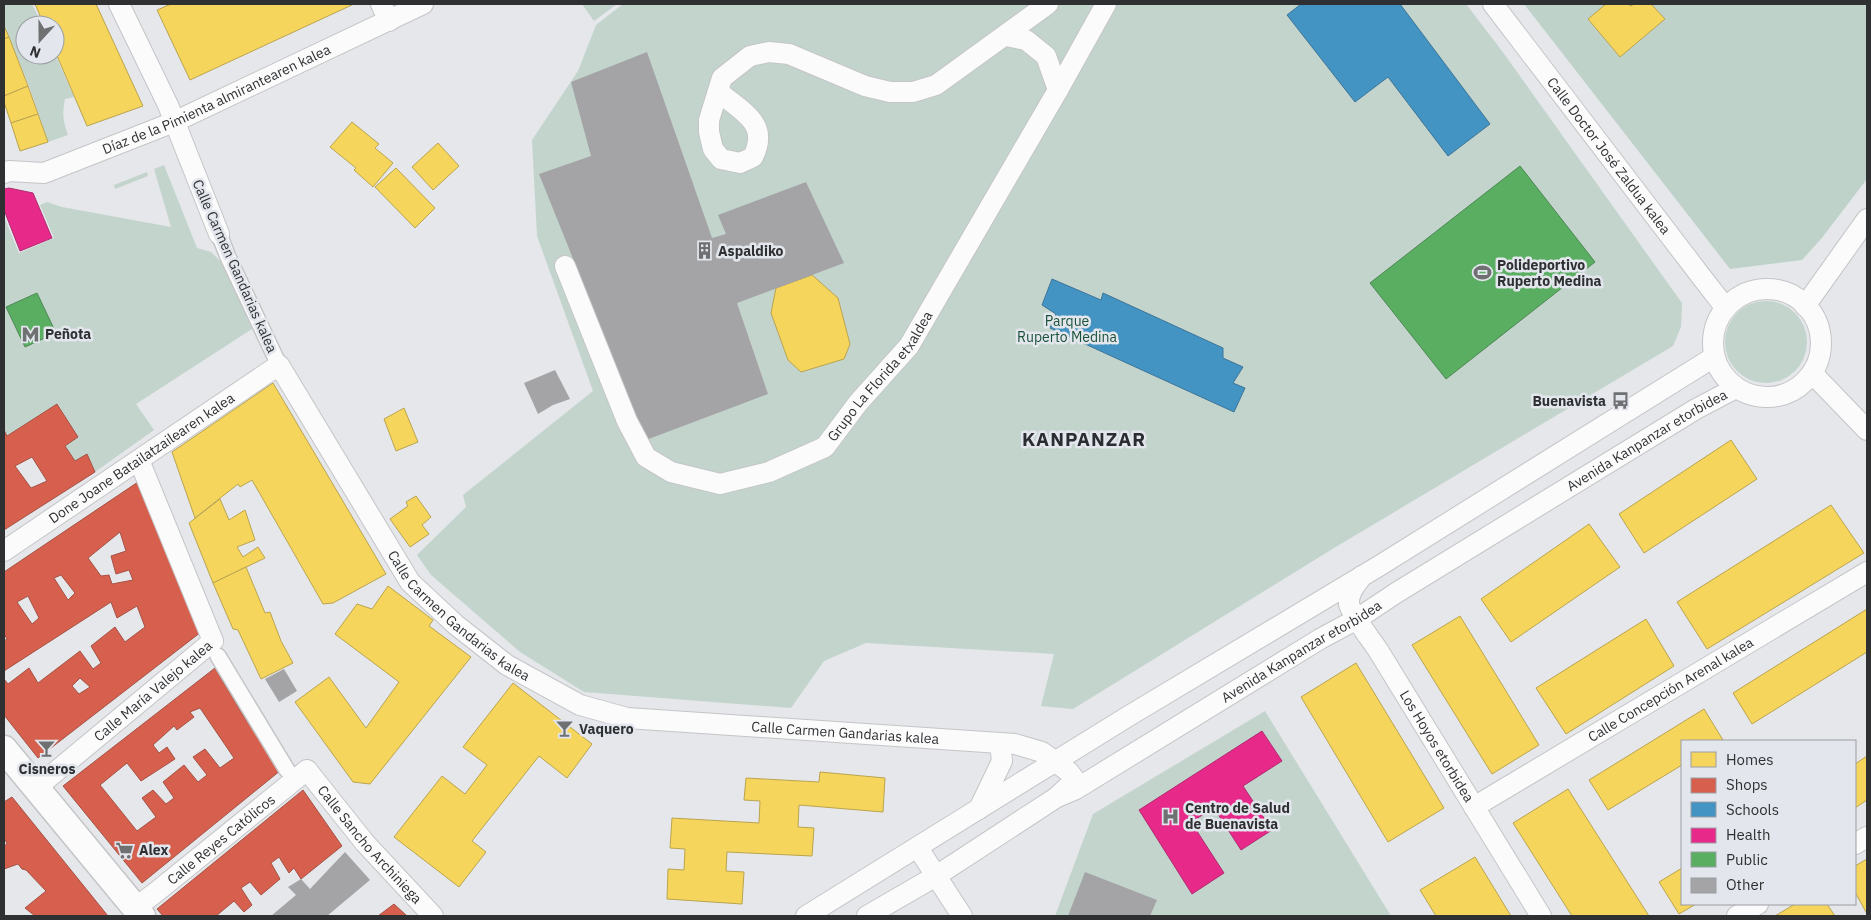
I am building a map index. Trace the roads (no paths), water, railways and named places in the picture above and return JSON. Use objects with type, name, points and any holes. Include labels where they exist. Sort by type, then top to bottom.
[{"type":"street","name":"Calle Carmen Gandarias kalea","points":[[119,4],[168,105],[228,257],[279,365],[410,582],[456,626],[507,665],[580,705],[627,718],[1015,744],[1042,752],[1069,772],[1075,780],[1057,798]]},
{"type":"street","name":"Díaz de la Pimienta almirantearen kalea","points":[[6,167],[44,173],[174,122],[385,12],[423,4]]},
{"type":"street","points":[[719,92],[722,78],[728,72],[750,56],[769,52],[789,54],[865,86],[890,92],[913,92],[936,85],[1048,4]]},
{"type":"street","name":"Grupo La Florida etxaldea","points":[[565,266],[627,421],[646,457],[671,472],[720,484],[769,472],[825,447],[858,402],[909,346],[1106,4]]},
{"type":"street","name":"Calle Doctor José Zaldua kalea","points":[[1493,4],[1710,289],[1727,307]]},
{"type":"street","points":[[1006,36],[1026,40],[1046,56],[1058,90]]},
{"type":"street","points":[[1805,306],[1867,219]]},
{"type":"street","points":[[1757,290],[1774,290],[1791,295],[1805,306],[1814,317],[1819,331],[1821,346],[1818,360],[1812,373],[1800,386],[1785,394],[1768,397],[1751,395],[1736,388],[1726,379],[1714,356],[1713,339],[1717,321],[1727,307],[1741,296],[1757,290]]},
{"type":"street","points":[[806,916],[1364,574],[1714,356]]},
{"type":"street","name":"Done Joane Batailatzailearen kalea","points":[[4,551],[279,365]]},
{"type":"street","points":[[1812,373],[1867,430]]},
{"type":"street","name":"Avenida Kanpanzar etorbidea","points":[[867,916],[936,876],[1057,798],[1076,789],[1320,639],[1357,619],[1696,408],[1736,388]]},
{"type":"street","name":"Calle María Valejo kalea","points":[[36,788],[213,641],[140,460]]},
{"type":"street","name":"Calle Concepción Arenal kalea","points":[[1474,807],[1867,572]]},
{"type":"street","name":"Los Hoyos etorbidea","points":[[1364,574],[1352,589],[1349,604],[1542,916]]},
{"type":"street","points":[[218,656],[287,770]]},
{"type":"street","points":[[978,811],[1002,761],[1000,744]]},
{"type":"street","points":[[4,748],[138,912]]},
{"type":"street","name":"Calle Reyes Católicos","points":[[138,912],[156,893],[307,770]]},
{"type":"street","name":"Calle Sancho Archiniega","points":[[307,770],[365,843],[433,916]]},
{"type":"street","points":[[1856,843],[1867,837]]},
{"type":"street","points":[[918,848],[962,916]]},
{"type":"street","points":[[1738,916],[1756,905]]},
{"type":"place","name":"Aspaldiko","points":[[704,251]]},
{"type":"place","name":"Polideportivo Ruperto Medina","points":[[1483,273]]},
{"type":"place","name":"Peñota","points":[[31,334]]},
{"type":"place","name":"Buenavista","points":[[1620,401]]},
{"type":"place","name":"Vaquero","points":[[565,729]]},
{"type":"place","name":"Cisneros","points":[[47,749]]},
{"type":"place","name":"Centro de Salud de Buenavista","points":[[1171,816]]},
{"type":"place","name":"Alex","points":[[125,850]]},
{"type":"district","name":"KANPANZAR","points":[[1084,439]]},
{"type":"park label","name":"Parque Ruperto Medina","points":[[1067,330]]}]
